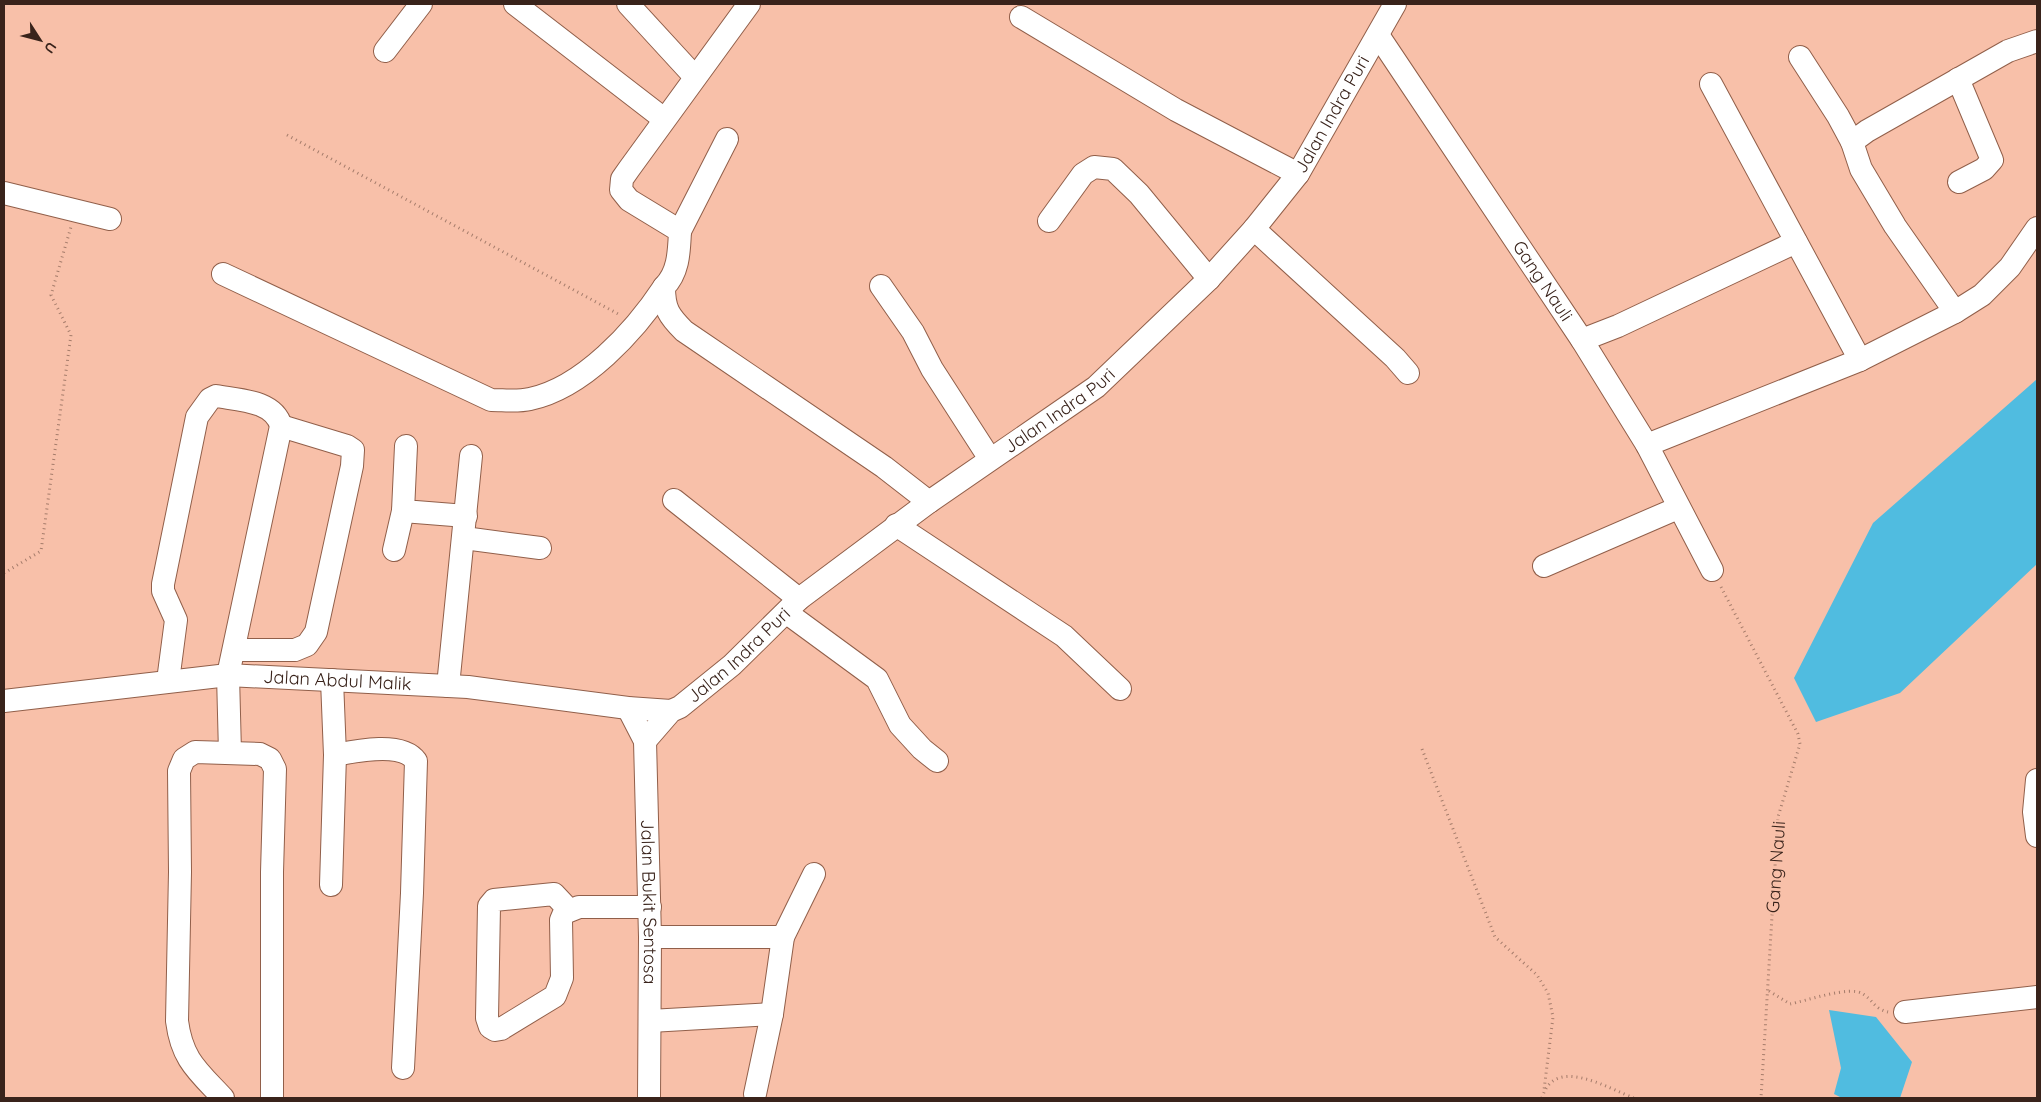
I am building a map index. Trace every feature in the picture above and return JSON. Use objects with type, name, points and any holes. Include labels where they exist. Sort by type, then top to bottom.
[{"type":"street","points":[[385,51],[421,4]]},
{"type":"street","points":[[515,4],[664,119]]},
{"type":"street","points":[[628,4],[695,77]]},
{"type":"street","points":[[680,231],[629,200],[621,190],[622,179],[749,4]]},
{"type":"street","name":"Jalan Indra Puri","points":[[645,741],[671,711],[680,707],[732,665],[793,606],[896,525],[1096,387],[1209,279],[1254,229],[1298,174],[1395,4]]},
{"type":"street","points":[[1021,17],[1176,110],[1298,174]]},
{"type":"street","name":"Gang Nauli","points":[[1378,35],[1582,340],[1646,445],[1712,570]]},
{"type":"street","points":[[1852,142],[2008,51],[2037,41]]},
{"type":"street","points":[[1800,57],[1838,116],[1852,142],[1861,169],[1895,226],[1955,312]]},
{"type":"street","points":[[1958,79],[1992,160],[1984,169],[1959,182]]},
{"type":"street","points":[[1711,84],[1860,360]]},
{"type":"street","points":[[223,274],[491,400],[529,399],[556,390],[596,363],[636,324],[671,280],[679,256],[680,231],[727,139]]},
{"type":"street","points":[[1049,221],[1083,174],[1094,168],[1113,169],[1139,194],[1209,279]]},
{"type":"street","points":[[4,193],[110,220]]},
{"type":"street","points":[[1646,445],[1860,360],[1955,312],[1982,295],[2010,267],[2037,228]]},
{"type":"street","points":[[1254,229],[1395,358],[1408,373]]},
{"type":"street","points":[[1582,340],[1627,322],[1796,242]]},
{"type":"street","points":[[881,286],[913,332],[932,369],[990,459]]},
{"type":"street","points":[[664,287],[664,304],[672,320],[684,331],[884,468],[929,502]]},
{"type":"street","points":[[168,681],[176,620],[163,591],[163,584],[197,417],[210,399],[216,396],[264,406],[278,415],[281,426],[228,675],[230,753]]},
{"type":"street","points":[[234,650],[295,650],[307,645],[316,632],[352,466],[353,450],[348,446],[281,426]]},
{"type":"street","points":[[394,550],[403,512],[406,446]]},
{"type":"street","points":[[448,686],[471,456]]},
{"type":"street","points":[[674,500],[877,679],[900,725],[922,749],[937,761]]},
{"type":"street","points":[[1544,566],[1678,508]]},
{"type":"street","points":[[403,512],[540,548]]},
{"type":"street","points":[[896,525],[1064,636],[1120,689]]},
{"type":"street","name":"Jalan Abdul Malik","points":[[4,701],[228,675],[448,686],[628,708],[671,711]]},
{"type":"street","points":[[331,885],[335,755],[332,680]]},
{"type":"street","name":"Jalan Bukit Sentosa","points":[[628,708],[645,741],[650,907],[650,1098]]},
{"type":"street","points":[[335,755],[362,749],[400,751],[412,755],[416,761],[412,892],[403,1068]]},
{"type":"street","points":[[223,1098],[186,1056],[179,1042],[177,1021],[180,872],[179,771],[184,760],[195,752],[260,754],[270,759],[275,769],[272,872],[272,1098]]},
{"type":"street","points":[[2037,780],[2034,812],[2037,836]]},
{"type":"street","points":[[755,1094],[772,1014],[783,937],[814,874]]},
{"type":"street","points":[[569,910],[554,894],[494,900],[489,906],[487,1018],[490,1027],[495,1030],[501,1029],[555,996],[562,978],[561,920],[564,913],[579,907],[650,907]]},
{"type":"street","points":[[650,936],[783,937]]},
{"type":"street","points":[[1905,1012],[2037,997]]},
{"type":"street","points":[[650,1022],[772,1014]]},
{"type":"path","points":[[287,135],[636,324]]},
{"type":"path","points":[[4,572],[40,551],[71,335],[51,295],[76,210]]},
{"type":"path","name":"Gang Nauli","points":[[1712,570],[1798,734],[1800,744],[1778,816],[1769,991],[1761,1098]]},
{"type":"path","points":[[1422,749],[1495,938],[1536,975],[1548,993],[1553,1017],[1542,1098]]},
{"type":"path","points":[[1769,991],[1790,1004],[1852,990],[1863,993],[1876,1008],[1887,1012],[1905,1012]]},
{"type":"path","points":[[1544,1090],[1561,1077],[1574,1075],[1634,1098]]},
{"type":"water","points":[[2037,379],[2037,564],[1900,693],[1816,722],[1794,678],[1873,523]]},
{"type":"water","points":[[1829,1010],[1876,1017],[1912,1062],[1900,1098],[1842,1098],[1834,1094],[1841,1068]]}]
